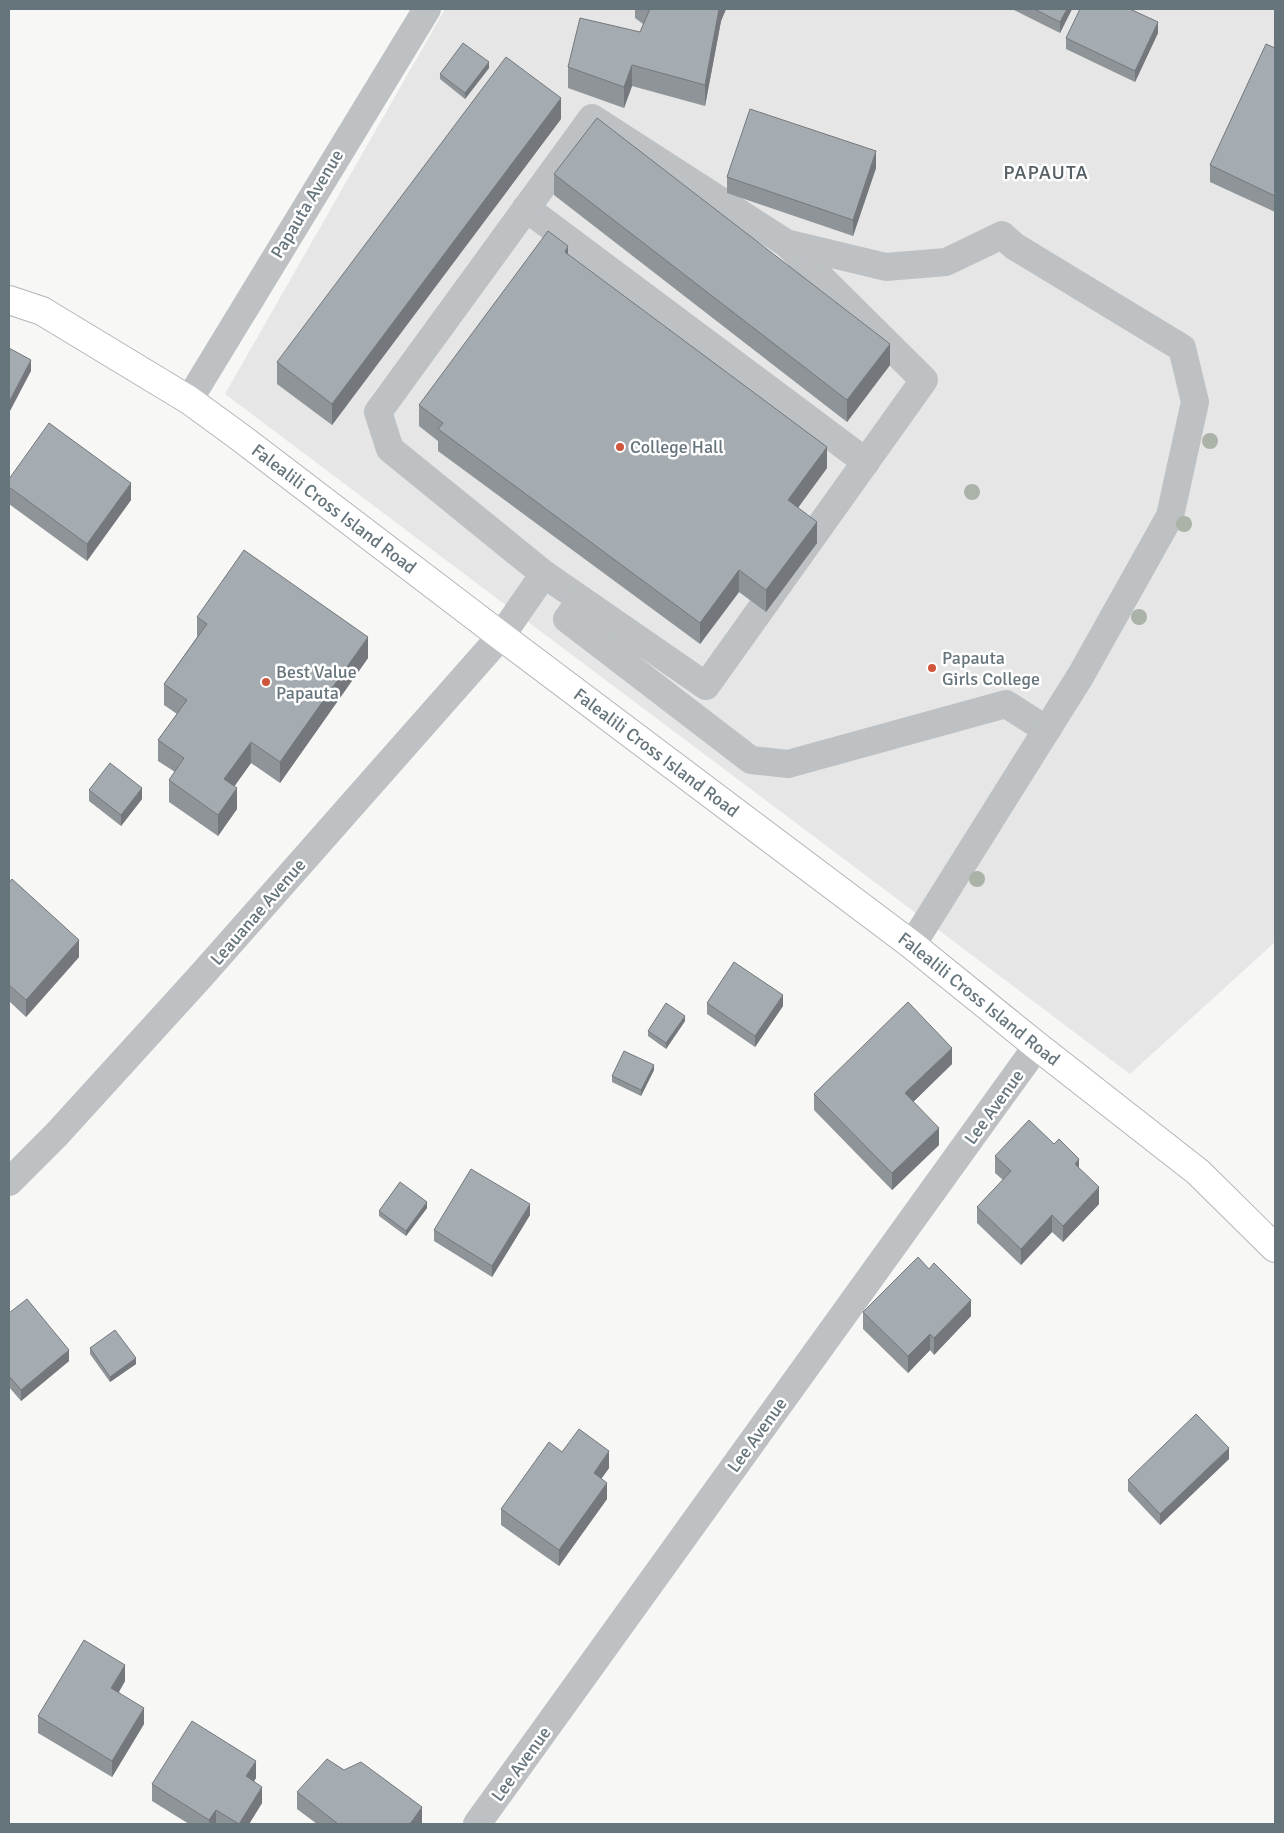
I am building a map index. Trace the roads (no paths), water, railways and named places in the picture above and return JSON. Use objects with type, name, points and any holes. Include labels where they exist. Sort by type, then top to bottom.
[{"type":"main road","name":"Falealili Cross Island Road","points":[[9,300],[42,311],[189,400],[237,434],[501,636],[912,945],[1198,1172],[1275,1248]]},
{"type":"street","name":"Papauta Avenue","points":[[189,400],[427,9]]},
{"type":"street","points":[[592,118],[786,243],[924,380],[706,686],[544,574],[390,448],[378,412],[526,208],[592,118]]},
{"type":"street","points":[[526,208],[866,462]]},
{"type":"street","points":[[786,243],[886,267],[946,262],[1002,235],[1014,246],[1182,348],[1195,402],[1170,516],[1081,675],[912,945]]},
{"type":"street","name":"Leauanae Avenue","points":[[9,1182],[57,1134],[200,977],[501,636],[544,574]]},
{"type":"street","points":[[581,600],[567,619],[751,760],[788,764],[1006,704],[1047,730]]},
{"type":"street","name":"Lee Avenue","points":[[477,1824],[1038,1046]]},
{"type":"place","name":"College Hall","points":[[620,447]]},
{"type":"place","name":"Papauta Girls College","points":[[932,668]]},
{"type":"place","name":"Best Value Papauta","points":[[266,682]]},
{"type":"district","name":"PAPAUTA","points":[[1046,172]]}]
